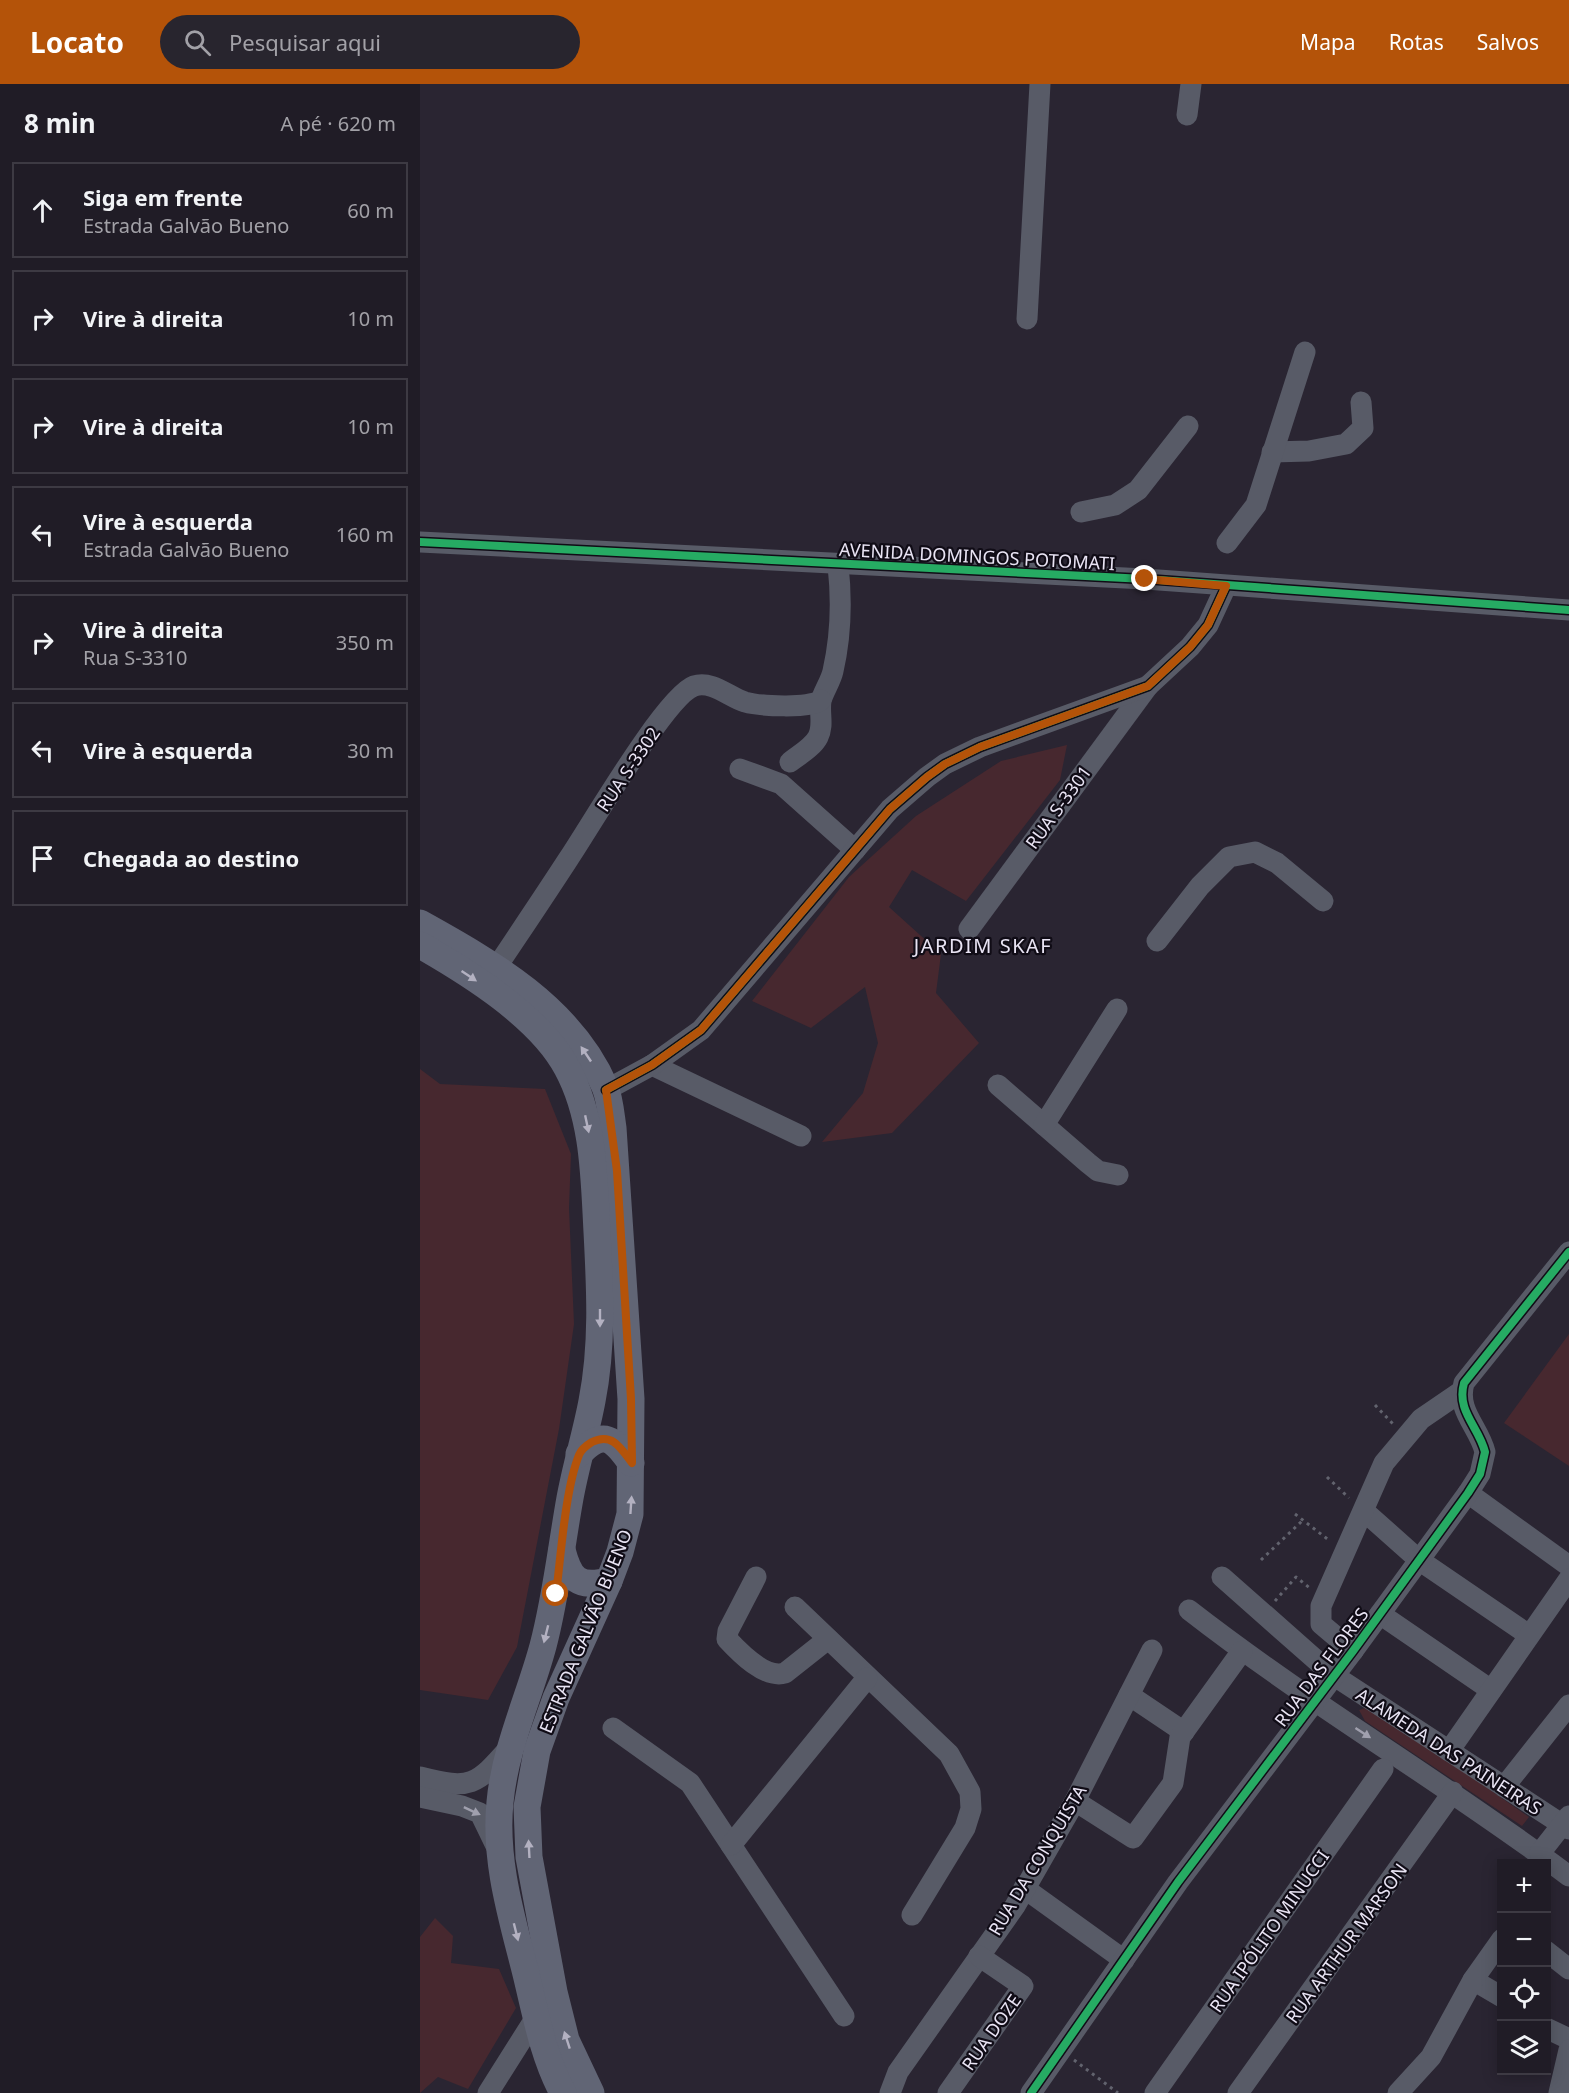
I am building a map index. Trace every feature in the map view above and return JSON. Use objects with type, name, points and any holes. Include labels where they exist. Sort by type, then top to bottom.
[{"type":"main road","name":"ESTRADA GALVÃO BUENO","points":[[420,923],[496,968],[532,994],[561,1021],[592,1062],[606,1090],[617,1171],[631,1399],[630,1514],[620,1552],[609,1581],[555,1698],[532,1769],[527,1807],[529,1857],[554,1992],[566,2040],[580,2075],[591,2093]]},
{"type":"main road","name":"ESTRADA GALVÃO BUENO","points":[[420,945],[518,1011],[561,1059],[580,1097],[588,1126],[601,1323],[592,1401],[579,1454],[556,1594],[542,1650],[511,1746],[500,1803],[499,1854],[549,2067],[563,2093]]},
{"type":"main road","points":[[579,1454],[588,1444],[602,1438],[609,1439],[617,1443],[632,1463]]},
{"type":"main road","points":[[562,1550],[567,1567],[580,1582],[588,1584],[609,1581]]},
{"type":"street","points":[[1027,319],[1040,84]]},
{"type":"street","points":[[1187,115],[1191,84]]},
{"type":"street","points":[[1227,543],[1256,505],[1305,352]]},
{"type":"street","points":[[1272,452],[1310,451],[1346,444],[1364,428],[1361,402]]},
{"type":"street","points":[[1081,512],[1115,505],[1138,490],[1188,426]]},
{"type":"street","name":"AVENIDA DOMINGOS POTOMATI","points":[[420,542],[1226,586],[1569,610]]},
{"type":"street","points":[[790,762],[817,739],[823,717],[821,700],[833,674],[839,637],[841,593],[838,565]]},
{"type":"street","points":[[606,1090],[652,1065],[701,1030],[890,809],[945,764],[1027,729],[1148,686],[1190,647],[1208,625],[1226,586]]},
{"type":"street","name":"RUA S-3302","points":[[496,968],[632,759],[684,691],[699,685],[710,686],[743,701],[771,705],[811,704],[821,700]]},
{"type":"street","name":"RUA S-3301","points":[[969,929],[1148,686]]},
{"type":"street","points":[[740,769],[781,784],[855,850]]},
{"type":"street","points":[[1157,941],[1200,886],[1228,857],[1254,852],[1277,863],[1323,901]]},
{"type":"street","points":[[1044,1125],[1117,1009]]},
{"type":"street","points":[[652,1065],[801,1136]]},
{"type":"street","points":[[998,1085],[1098,1171],[1119,1175]]},
{"type":"street","points":[[1353,1651],[1321,1624],[1320,1615],[1324,1599],[1384,1463],[1405,1437],[1432,1410],[1462,1391],[1469,1375],[1569,1252]]},
{"type":"street","name":"RUA DAS FLORES","points":[[1031,2093],[1178,1882],[1353,1651],[1480,1474],[1485,1452],[1464,1409],[1462,1391]]},
{"type":"street","points":[[1468,1493],[1569,1566]]},
{"type":"street","points":[[1364,1511],[1419,1560],[1529,1635]]},
{"type":"street","points":[[756,1577],[728,1631],[727,1639],[733,1645],[769,1674],[778,1675],[785,1673],[828,1639]]},
{"type":"street","name":"ALAMEDA DAS PAINEIRAS","points":[[1222,1577],[1333,1675],[1504,1787],[1567,1823]]},
{"type":"street","points":[[1449,1750],[1569,1579]]},
{"type":"street","points":[[795,1607],[867,1678],[923,1726],[950,1754],[970,1792],[971,1809],[965,1828],[912,1915]]},
{"type":"street","name":"ALAMEDA DAS PAINEIRAS","points":[[1189,1610],[1242,1652],[1453,1792],[1553,1869]]},
{"type":"street","points":[[1380,1614],[1491,1690]]},
{"type":"street","name":"RUA DA CONQUISTA","points":[[890,2093],[898,2072],[1024,1888],[1074,1801],[1152,1650]]},
{"type":"street","points":[[1074,1801],[1133,1839],[1173,1783],[1177,1748],[1184,1732],[1242,1652]]},
{"type":"street","points":[[731,1845],[867,1678]]},
{"type":"street","points":[[1129,1695],[1184,1732]]},
{"type":"street","points":[[1504,1787],[1569,1705]]},
{"type":"street","points":[[613,1728],[690,1783],[844,2016]]},
{"type":"street","points":[[420,1777],[450,1784],[474,1782],[484,1776],[511,1746]]},
{"type":"street","name":"RUA IPÓLITO MINUCCI","points":[[1155,2093],[1383,1769]]},
{"type":"street","name":"RUA ARTHUR MARSON","points":[[1238,2093],[1453,1792]]},
{"type":"street","points":[[420,1797],[462,1806],[480,1813],[499,1854]]},
{"type":"street","points":[[1553,1869],[1567,1823]]},
{"type":"street","points":[[1024,1888],[1124,1960]]},
{"type":"street","points":[[1398,2093],[1431,2057],[1473,1980],[1497,1946]]},
{"type":"street","points":[[1551,1955],[1569,1969]]},
{"type":"street","name":"RUA DOZE","points":[[948,2093],[1023,1986],[979,1956]]},
{"type":"street","points":[[1473,1980],[1497,1994]]},
{"type":"street","points":[[488,2093],[536,2017]]},
{"type":"street","points":[[1551,2030],[1569,2039]]},
{"type":"street","points":[[1559,2093],[1569,2050]]},
{"type":"path","points":[[1375,1405],[1405,1437]]},
{"type":"path","points":[[1327,1477],[1364,1511]]},
{"type":"path","points":[[1295,1514],[1345,1554]]},
{"type":"path","points":[[1261,1560],[1303,1520]]},
{"type":"path","points":[[1264,1614],[1296,1577],[1324,1599]]},
{"type":"path","points":[[1062,2050],[1118,2093]]},
{"type":"shaded area","points":[[1067,745],[1060,780],[966,901],[912,870],[889,907],[941,954],[936,993],[979,1043],[892,1133],[822,1142],[863,1093],[878,1043],[865,987],[811,1028],[752,1001],[849,877],[916,816],[1001,761]]},
{"type":"shaded area","points":[[420,1069],[440,1084],[545,1089],[571,1154],[569,1208],[574,1324],[559,1429],[517,1647],[488,1700],[420,1690]]},
{"type":"shaded area","points":[[1569,1334],[1569,1466],[1504,1423]]},
{"type":"shaded area","points":[[1370,1706],[1529,1817],[1522,1826],[1365,1721],[1359,1710]]},
{"type":"shaded area","points":[[435,1918],[453,1936],[451,1963],[499,1969],[516,2008],[468,2089],[438,2077],[420,2093],[420,1937]]},
{"type":"cycle path","points":[[420,542],[1145,579],[1569,610]]},
{"type":"cycle path","points":[[606,1090],[652,1065],[701,1030],[890,809],[927,777],[945,764],[980,747],[1148,686],[1190,647],[1208,625],[1226,586]]},
{"type":"cycle path","points":[[1031,2093],[1178,1882],[1353,1651],[1468,1493],[1480,1474],[1485,1452],[1463,1402],[1464,1383],[1569,1252]]},
{"type":"district","name":"JARDIM SKAF","points":[[983,945]]},
{"type":"route","points":[[556,1594],[579,1454],[588,1444],[602,1438],[609,1439],[617,1443],[632,1463],[631,1399],[617,1171],[613,1128],[606,1090],[652,1065],[701,1030],[725,999],[890,809],[927,777],[945,764],[980,747],[1148,686],[1190,647],[1208,625],[1226,586],[1145,579]]}]
